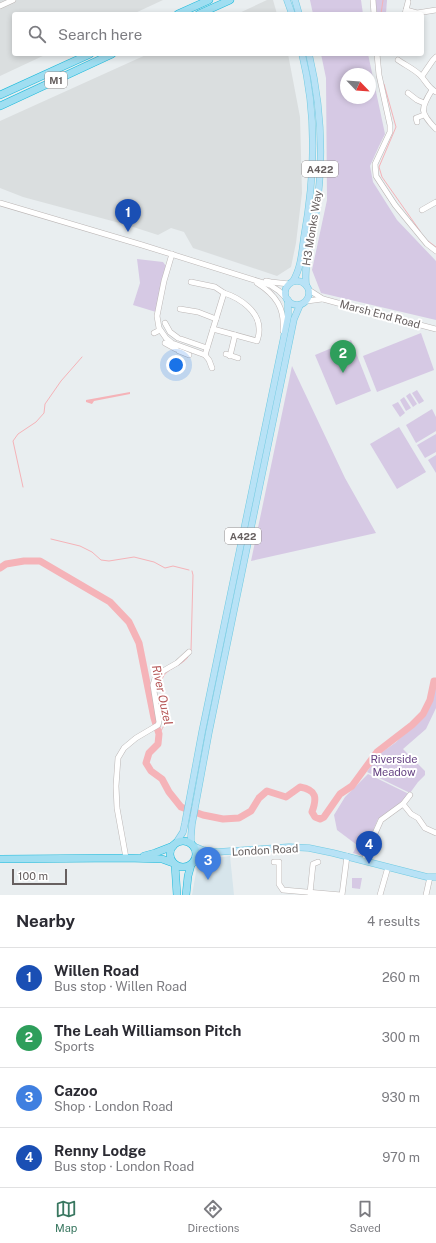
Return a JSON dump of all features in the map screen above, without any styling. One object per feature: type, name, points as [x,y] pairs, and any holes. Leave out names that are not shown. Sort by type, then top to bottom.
[{"type":"highway","points":[[182,12],[209,0]]},
{"type":"highway","points":[[204,12],[230,0]]},
{"type":"highway","name":"M1","points":[[0,95],[86,56]]},
{"type":"highway","name":"M1","points":[[0,106],[108,56]]},
{"type":"highway","points":[[126,858],[148,855],[184,841],[192,845],[196,854],[188,876],[186,895]]},
{"type":"highway","points":[[174,844],[170,855],[174,864],[177,895]]},
{"type":"highway","points":[[0,859],[126,858],[162,860],[181,867],[192,864]]},
{"type":"main road","points":[[295,0],[298,12]]},
{"type":"main road","points":[[288,2],[291,12]]},
{"type":"main road","name":"H3 Monks Way","points":[[291,283],[299,268],[309,210],[313,168],[313,134],[310,100],[302,56]]},
{"type":"main road","name":"H3 Monks Way","points":[[306,284],[305,270],[316,211],[320,169],[320,134],[317,100],[309,56]]},
{"type":"main road","points":[[300,280],[306,284],[310,294],[307,301],[300,305],[293,304],[288,300],[285,293],[291,283],[300,280]]},
{"type":"main road","name":"A422","points":[[192,845],[190,836],[197,773],[288,317],[288,300]]},
{"type":"main road","name":"A422","points":[[174,844],[183,832],[197,773],[294,319],[300,305]]},
{"type":"main road","name":"London Road","points":[[192,845],[204,850],[217,852],[298,847],[347,856],[433,877]]},
{"type":"main road","name":"London Road","points":[[192,864],[217,852]]},
{"type":"street","points":[[0,6],[14,0]]},
{"type":"street","points":[[373,0],[374,12]]},
{"type":"street","points":[[406,12],[408,2]]},
{"type":"street","points":[[423,12],[436,10]]},
{"type":"street","points":[[377,56],[379,75],[390,125],[390,132],[376,164],[376,176],[395,205],[426,244],[436,251]]},
{"type":"street","points":[[422,76],[432,60],[436,57]]},
{"type":"street","points":[[398,60],[422,76],[434,91],[424,103],[424,115],[436,129]]},
{"type":"street","points":[[408,93],[424,103]]},
{"type":"street","points":[[414,119],[424,115]]},
{"type":"street","points":[[422,210],[431,207],[436,202]]},
{"type":"street","points":[[0,203],[162,248],[271,282],[291,283]]},
{"type":"street","points":[[0,203],[251,279],[279,291],[288,300]]},
{"type":"street","points":[[172,254],[164,281],[157,322],[163,335],[171,345],[182,351]]},
{"type":"street","points":[[251,279],[275,298],[282,311],[284,320],[281,350]]},
{"type":"street","points":[[191,282],[215,287],[224,293],[234,296],[256,316],[259,332],[257,341],[213,329]]},
{"type":"street","name":"Marsh End Road","points":[[309,290],[323,298],[436,329]]},
{"type":"street","points":[[205,355],[224,293]]},
{"type":"street","name":"Marsh End Road","points":[[307,301],[323,298]]},
{"type":"street","points":[[180,308],[198,312],[216,319]]},
{"type":"street","points":[[165,323],[169,331],[174,336],[207,348]]},
{"type":"street","points":[[154,333],[160,330]]},
{"type":"street","points":[[163,335],[169,331]]},
{"type":"street","points":[[235,335],[228,355],[238,358]]},
{"type":"street","points":[[164,343],[182,351],[205,355],[212,368]]},
{"type":"street","points":[[126,858],[116,808],[118,758],[124,748],[136,738],[156,727],[159,722],[153,685],[156,675],[177,663],[189,652]]},
{"type":"street","points":[[364,860],[381,820],[403,804],[410,794]]},
{"type":"street","points":[[403,804],[411,814],[418,818],[425,828],[436,833]]},
{"type":"street","points":[[274,862],[279,862],[279,884],[281,893],[310,892],[341,895],[347,856]]},
{"type":"street","points":[[310,892],[313,862]]},
{"type":"street","points":[[380,895],[388,867]]},
{"type":"street","points":[[426,895],[433,877]]},
{"type":"shaded area","points":[[0,0],[163,0],[137,12],[12,12],[12,56],[43,56],[0,76]]},
{"type":"shaded area","points":[[267,0],[273,0],[276,12],[241,12]]},
{"type":"shaded area","points":[[144,56],[288,56],[300,117],[302,193],[296,243],[291,267],[277,276],[193,248],[184,232],[171,228],[158,235],[127,225],[23,197],[0,188],[0,121]]},
{"type":"shaded area","points":[[130,392],[130,394],[94,401],[92,404],[86,402],[86,400]]},
{"type":"shaded area","points":[[230,856],[234,895],[192,895],[197,867],[209,859]]},
{"type":"green space","points":[[310,0],[361,0],[363,12],[313,12]]},
{"type":"green space","points":[[375,0],[387,0],[386,12],[376,12]]},
{"type":"green space","points":[[321,56],[368,56],[371,68],[340,68],[340,104],[376,104],[376,92],[385,134],[370,166],[373,182],[397,220],[436,261],[436,320],[321,293],[312,270],[327,200],[326,78]]},
{"type":"green space","points":[[137,259],[163,262],[166,266],[156,312],[133,305],[140,283]]},
{"type":"green space","points":[[421,333],[434,370],[377,392],[363,356]]},
{"type":"green space","points":[[351,340],[371,391],[336,405],[315,355]]},
{"type":"green space","points":[[292,366],[345,478],[376,533],[251,561]]},
{"type":"green space","points":[[417,390],[424,401],[419,404],[412,393]]},
{"type":"green space","points":[[410,393],[417,404],[413,407],[406,396]]},
{"type":"green space","points":[[404,397],[411,408],[406,411],[400,400]]},
{"type":"green space","points":[[398,402],[405,413],[400,417],[392,405]]},
{"type":"green space","points":[[432,409],[436,417],[436,431],[416,443],[406,425]]},
{"type":"green space","points":[[399,427],[426,472],[397,489],[370,444]]},
{"type":"green space","points":[[436,434],[436,452],[425,458],[417,445]]},
{"type":"green space","points":[[436,455],[436,473],[428,460]]},
{"type":"green space","name":"Riverside Meadow","points":[[436,685],[436,708],[426,729],[403,749],[425,771],[425,775],[410,793],[367,772],[378,755],[395,743],[423,717],[431,702]]},
{"type":"green space","points":[[368,774],[409,794],[402,803],[378,819],[362,856],[353,853],[357,845],[337,830],[334,815],[345,797]]},
{"type":"green space","points":[[352,878],[362,878],[360,889],[352,888]]},
{"type":"waterway","points":[[381,12],[383,0]]},
{"type":"waterway","points":[[384,84],[396,127],[379,167],[382,177],[420,231]]},
{"type":"waterway","points":[[428,241],[436,247]]},
{"type":"waterway","points":[[23,487],[13,441],[18,434],[36,422],[44,413],[45,404],[61,381],[82,357]]},
{"type":"waterway","points":[[51,539],[80,546],[92,552],[101,560],[109,561],[134,557],[154,562],[165,568],[173,566],[189,570]]},
{"type":"waterway","name":"River Ouzel","points":[[0,568],[6,564],[24,561],[40,561],[110,602],[129,622],[139,643],[154,718],[159,734],[158,744],[149,753],[146,763],[151,771],[162,779],[169,792],[181,807],[203,815],[223,819],[239,818],[251,811],[259,798],[267,791],[286,797],[300,787],[306,788],[313,793],[315,803],[312,812],[315,817],[320,819],[324,817],[340,794],[352,786],[377,752],[412,725],[423,714],[430,700],[434,681],[436,681]]},
{"type":"waterway","points":[[191,651],[192,571]]},
{"type":"waterway","points":[[159,734],[165,724],[166,718],[161,689],[162,679],[167,672],[182,663],[188,657]]},
{"type":"place","name":"Willen Road","points":[[128,232]]},
{"type":"place","name":"The Leah Williamson Pitch","points":[[343,373]]},
{"type":"place","name":"Renny Lodge","points":[[369,864]]},
{"type":"place","name":"Cazoo","points":[[208,880]]}]
